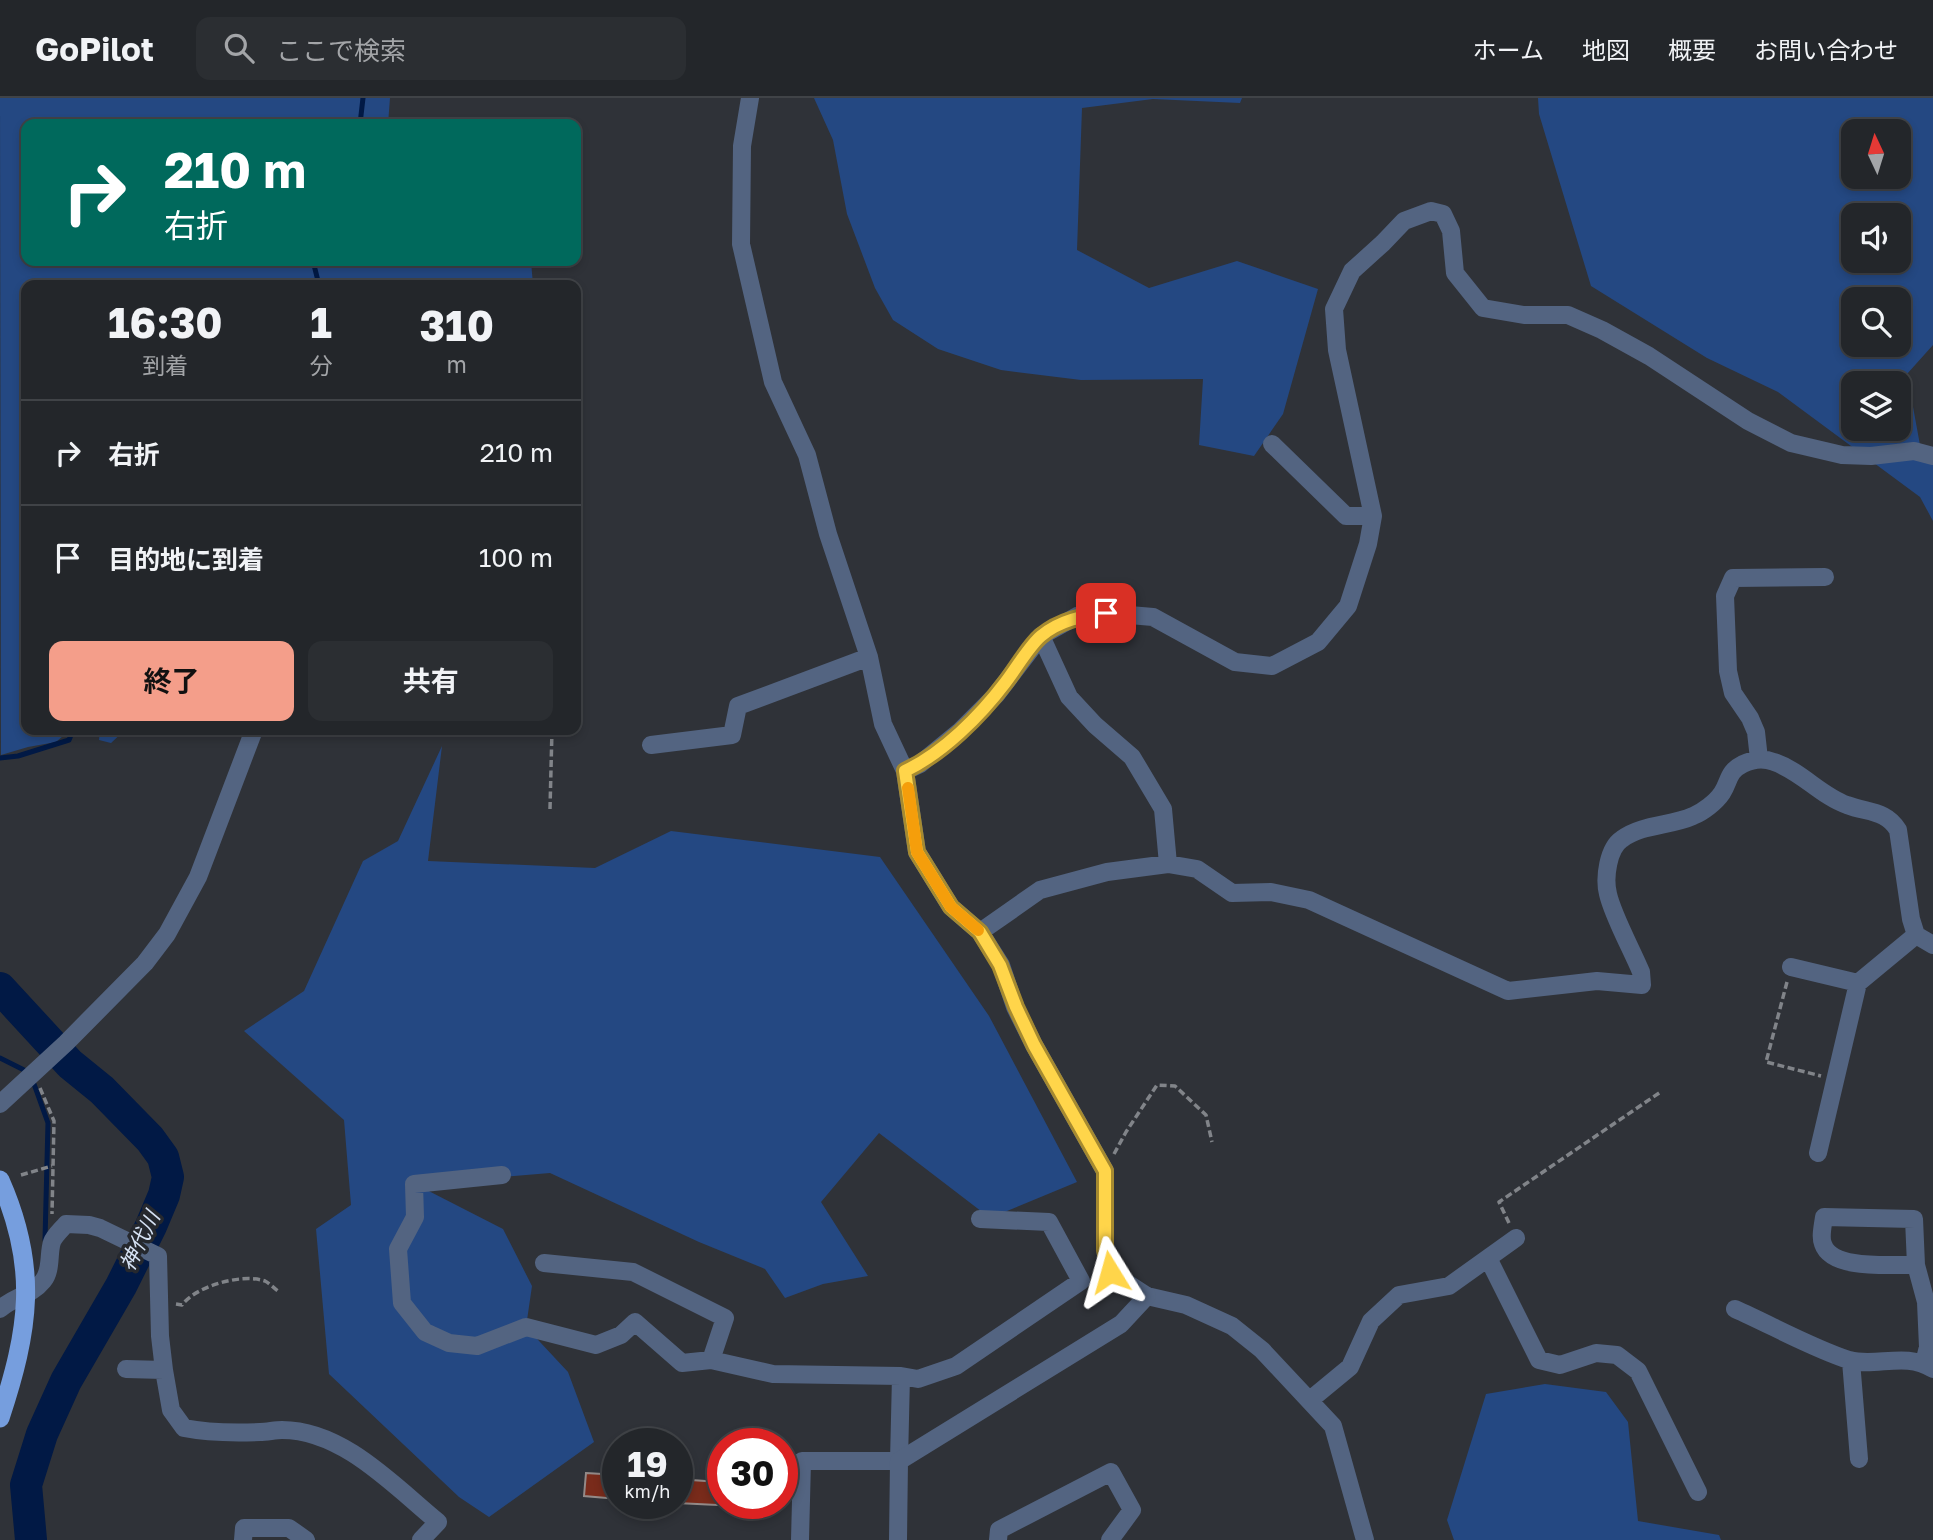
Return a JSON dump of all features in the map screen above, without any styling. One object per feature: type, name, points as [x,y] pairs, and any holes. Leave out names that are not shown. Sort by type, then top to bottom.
[{"type":"highway","points":[[0,1180],[11,1205],[21,1241],[27,1293],[22,1342],[0,1418]]},
{"type":"street","points":[[750,98],[742,146],[741,244],[773,382],[807,455],[828,534],[869,657],[883,724],[905,771],[917,852],[951,907],[980,932],[1000,965],[1034,1045],[1105,1171],[1105,1250],[1110,1272],[1147,1296],[1186,1305],[1232,1326],[1262,1350],[1310,1400],[1333,1426],[1365,1540]]},
{"type":"street","points":[[905,771],[920,764],[959,732],[996,695],[1041,636],[1077,616],[1106,613],[1153,617],[1235,662],[1272,666],[1318,642],[1348,606],[1368,544],[1373,516],[1337,350],[1334,309],[1352,271],[1404,221],[1431,211],[1443,214],[1451,231],[1455,273],[1483,308],[1524,315],[1568,315],[1650,356],[1748,421],[1791,443],[1842,455],[1871,456],[1914,451],[1933,456]]},
{"type":"street","points":[[1272,444],[1346,516],[1373,516]]},
{"type":"street","points":[[1759,759],[1756,732],[1733,693],[1728,671],[1725,596],[1732,578],[1825,577]]},
{"type":"street","points":[[1041,636],[1069,697],[1095,725],[1132,757],[1163,809],[1168,864]]},
{"type":"street","points":[[651,746],[732,735],[738,706],[869,657]]},
{"type":"street","points":[[0,1104],[66,1043],[145,963],[167,934],[198,877],[252,735]]},
{"type":"street","points":[[980,932],[1040,890],[1107,872],[1168,864],[1197,869],[1232,893],[1270,892],[1308,900],[1508,990],[1597,981],[1642,985],[1641,972],[1608,893],[1607,874],[1616,845],[1623,838],[1637,832],[1694,816],[1722,794],[1730,773],[1743,764],[1759,759],[1785,767],[1841,803],[1882,814],[1892,820],[1898,830],[1911,919],[1916,934],[1933,945]]},
{"type":"street","points":[[1818,1153],[1858,983],[1916,934]]},
{"type":"street","points":[[1791,967],[1858,983]]},
{"type":"street","points":[[502,1175],[414,1184],[415,1217],[398,1249],[402,1303],[425,1332],[449,1343],[478,1346],[526,1327],[596,1345],[621,1335],[635,1322],[682,1363],[711,1360],[773,1374],[901,1377],[918,1380],[956,1366],[1081,1281],[1049,1222],[980,1219]]},
{"type":"street","points":[[1735,1309],[1851,1361],[1896,1359],[1929,1366],[1926,1303],[1916,1265],[1914,1219],[1824,1217],[1822,1242],[1830,1256],[1843,1262],[1916,1265]]},
{"type":"street","points":[[0,1309],[44,1280],[51,1259],[52,1242],[66,1224],[89,1225],[158,1256],[160,1336],[164,1370],[171,1410],[184,1427],[232,1433],[281,1430],[300,1432],[332,1443],[387,1480],[438,1522],[421,1540]]},
{"type":"street","points":[[1310,1400],[1350,1367],[1371,1321],[1399,1294],[1450,1286],[1516,1238]]},
{"type":"street","points":[[1488,1258],[1539,1360],[1560,1365],[1596,1353],[1617,1355],[1638,1371],[1698,1492]]},
{"type":"street","points":[[544,1263],[633,1272],[725,1318],[711,1360]]},
{"type":"street","points":[[800,1540],[802,1461],[899,1461],[1121,1324],[1147,1296]]},
{"type":"street","points":[[1851,1361],[1859,1459]]},
{"type":"street","points":[[126,1369],[164,1370]]},
{"type":"street","points":[[898,1540],[901,1377]]},
{"type":"street","points":[[998,1540],[999,1530],[1111,1472],[1132,1510],[1110,1540]]},
{"type":"street","points":[[243,1540],[244,1528],[289,1528],[306,1540]]},
{"type":"path","points":[[550,809],[552,735]]},
{"type":"path","points":[[1791,967],[1766,1062],[1836,1080]]},
{"type":"path","points":[[40,1067],[54,1121],[51,1167],[52,1242]]},
{"type":"path","points":[[1105,1171],[1126,1132],[1157,1085],[1175,1086],[1206,1115],[1212,1142]]},
{"type":"path","points":[[1516,1238],[1499,1202],[1662,1091]]},
{"type":"path","points":[[21,1175],[51,1167]]},
{"type":"path","points":[[160,1300],[182,1305],[187,1298],[212,1285],[240,1278],[266,1281],[278,1292]]},
{"type":"shaded area","points":[[0,98],[390,98],[388,119],[21,119],[21,266],[531,266],[533,280],[21,280],[21,735],[64,735],[56,742],[1,755]]},
{"type":"shaded area","points":[[814,98],[1242,98],[1240,103],[1153,99],[1082,108],[1077,250],[1149,288],[1237,261],[1318,289],[1283,414],[1254,456],[1199,445],[1203,379],[1081,380],[1001,370],[938,349],[893,320],[875,288],[847,214],[833,140]]},
{"type":"shaded area","points":[[1538,98],[1933,98],[1933,345],[1910,371],[1841,371],[1841,439],[1778,392],[1707,358],[1591,286],[1539,114]]},
{"type":"shaded area","points":[[1911,396],[1920,445],[1933,460],[1933,521],[1920,497],[1844,441],[1911,441]]},
{"type":"shaded area","points":[[100,735],[120,735],[111,743],[99,740]]},
{"type":"shaded area","points":[[442,746],[428,861],[595,868],[671,831],[880,857],[989,1016],[1077,1182],[990,1218],[879,1133],[821,1202],[868,1276],[823,1284],[785,1298],[765,1269],[699,1242],[550,1173],[415,1184],[503,1229],[532,1286],[526,1327],[568,1372],[594,1442],[489,1517],[459,1497],[329,1374],[316,1229],[351,1205],[344,1120],[244,1031],[304,991],[363,861],[398,841]]},
{"type":"shaded area","points":[[1545,1384],[1606,1392],[1628,1422],[1638,1521],[1719,1535],[1721,1540],[1454,1540],[1447,1520],[1486,1394]]},
{"type":"building","points":[[586,1473],[602,1474],[602,1498],[584,1496]]},
{"type":"building","points":[[693,1480],[707,1481],[707,1504],[693,1504]]},
{"type":"waterway","points":[[361,119],[363,98]]},
{"type":"waterway","points":[[314,266],[318,280]]},
{"type":"waterway","points":[[0,758],[18,756],[69,740],[71,735]]},
{"type":"waterway","name":"神代川","points":[[0,988],[70,1064],[102,1090],[150,1139],[163,1157],[168,1177],[164,1195],[151,1226],[121,1286],[66,1381],[42,1434],[26,1485],[31,1540]]},
{"type":"waterway","points":[[0,1058],[24,1070]]},
{"type":"waterway","points":[[34,1084],[48,1123],[45,1240]]},
{"type":"slow traffic","points":[[908,788],[917,852],[951,907],[978,930]]},
{"type":"route","points":[[1106,613],[1077,616],[1041,636],[996,695],[959,732],[920,764],[905,771],[917,852],[951,907],[980,932],[1000,965],[1034,1045],[1105,1171],[1105,1250],[1110,1272]]}]
